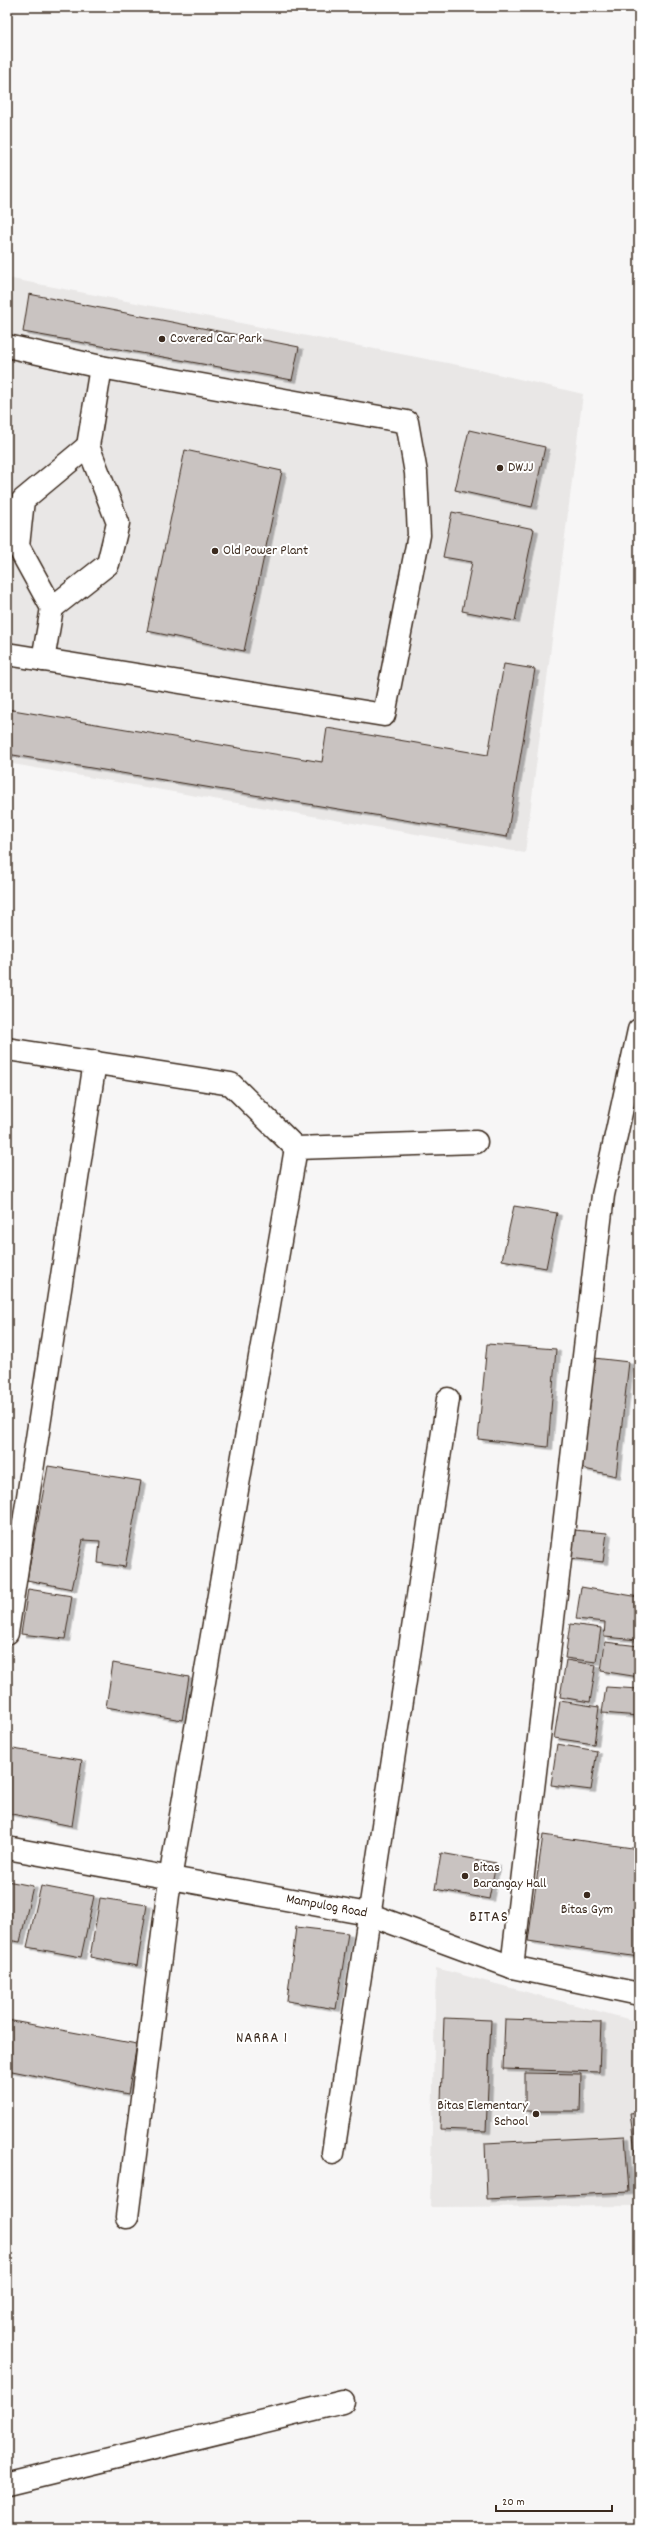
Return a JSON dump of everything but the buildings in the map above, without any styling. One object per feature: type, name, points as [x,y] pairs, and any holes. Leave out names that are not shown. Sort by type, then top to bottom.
[{"type":"street","points":[[7,346],[102,367],[407,422],[416,473],[419,535],[384,716],[7,654]]},
{"type":"street","points":[[52,608],[108,564],[118,523],[88,446],[102,367]]},
{"type":"street","points":[[43,660],[52,608],[18,546],[23,500],[88,446]]},
{"type":"street","points":[[512,1967],[603,1195],[639,1030]]},
{"type":"street","points":[[7,1049],[231,1084],[296,1148],[476,1142]]},
{"type":"street","points":[[7,1633],[95,1062]]},
{"type":"street","points":[[127,2217],[170,1879],[296,1148]]},
{"type":"street","points":[[333,2153],[368,1914],[448,1399]]},
{"type":"street","name":"Mampulog Road","points":[[7,1848],[368,1914],[512,1967],[639,1994]]},
{"type":"street","points":[[7,2484],[343,2402]]},
{"type":"shaded area","points":[[7,278],[463,366],[583,394],[525,853],[7,763]]},
{"type":"shaded area","name":"Bitas Elementary School","points":[[436,1968],[639,2022],[639,2206],[430,2207]]},
{"type":"place","name":"Covered Car Park","points":[[162,339]]},
{"type":"place","name":"DWJJ","points":[[500,468]]},
{"type":"place","name":"Old Power Plant","points":[[215,551]]},
{"type":"place","name":"Bitas Barangay Hall","points":[[465,1876]]},
{"type":"place","name":"Bitas Gym","points":[[587,1895]]},
{"type":"place","name":"Bitas Elementary School","points":[[536,2114]]},
{"type":"district","name":"BITAS","points":[[489,1917]]},
{"type":"district","name":"NARRA 1","points":[[262,2039]]}]
